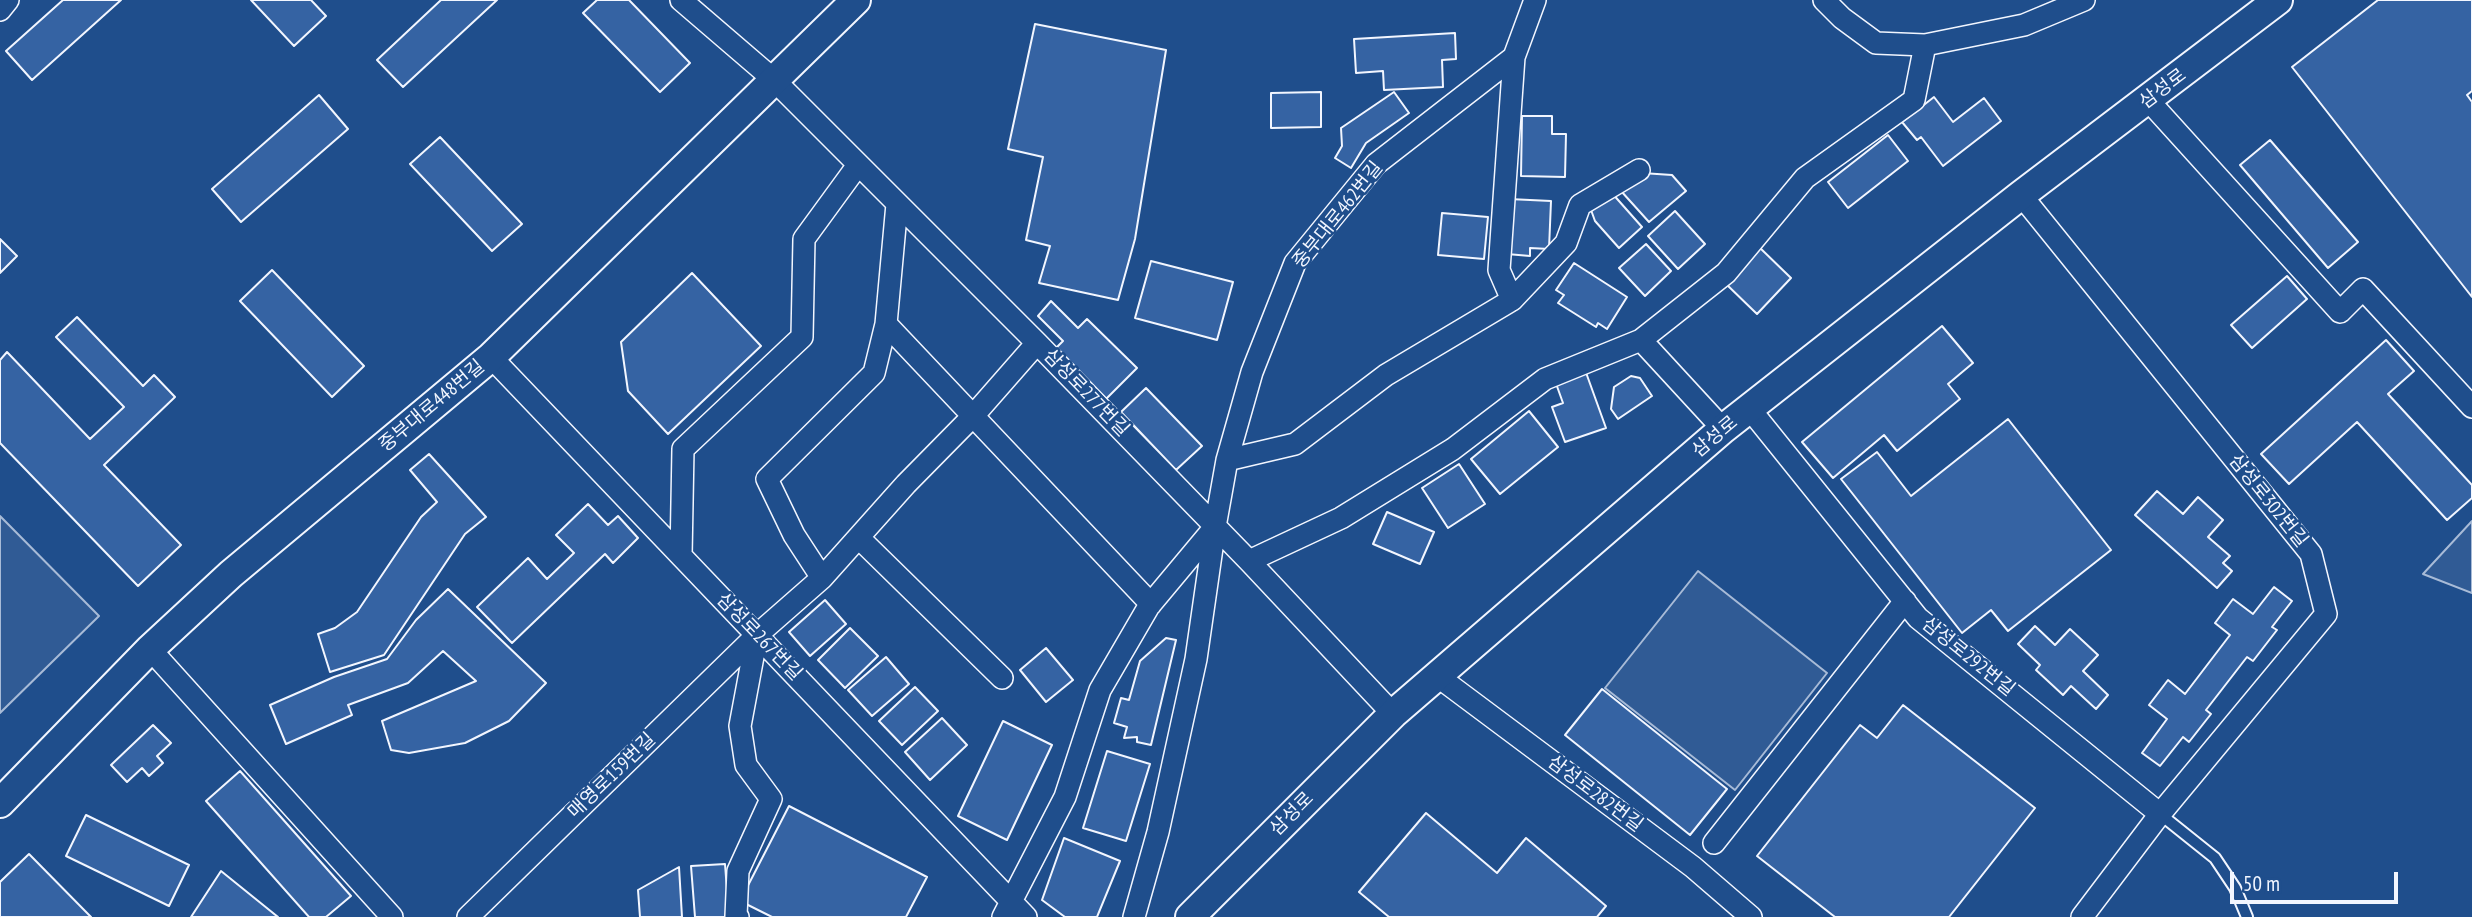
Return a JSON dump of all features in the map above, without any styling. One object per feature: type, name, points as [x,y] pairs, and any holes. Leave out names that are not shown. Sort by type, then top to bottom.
[{"type":"street","points":[[0,10],[8,0]]},
{"type":"street","name":"삼성로277번길","points":[[681,0],[773,79],[1037,343],[1393,714]]},
{"type":"street","name":"중부대로448번길","points":[[0,803],[150,649],[231,573],[491,357],[856,0]]},
{"type":"street","points":[[1512,300],[1499,270],[1514,57],[1535,0]]},
{"type":"street","points":[[1824,0],[1842,18],[1876,43],[1925,45],[2024,25],[2084,0]]},
{"type":"street","name":"삼성로","points":[[1189,917],[1393,714],[1723,429],[2021,195],[2278,0]]},
{"type":"street","points":[[1249,561],[1341,518],[1453,449],[1545,379],[1641,340],[1726,273],[1805,178],[1914,100],[1925,45]]},
{"type":"street","name":"중부대로462번길","points":[[1134,917],[1158,832],[1196,659],[1227,460],[1252,372],[1296,263],[1376,164],[1514,57]]},
{"type":"street","points":[[2148,100],[2340,312],[2364,289],[2472,407]]},
{"type":"street","points":[[681,556],[683,449],[802,337],[804,239],[858,164]]},
{"type":"street","points":[[1227,460],[1295,444],[1386,375],[1512,300],[1566,243],[1580,205],[1639,170]]},
{"type":"street","name":"삼성로302번길","points":[[2021,195],[2311,554],[2326,614],[2160,814],[2082,917]]},
{"type":"street","points":[[822,578],[794,535],[767,479],[874,373],[886,324],[897,204]]},
{"type":"street","points":[[886,324],[1151,604]]},
{"type":"street","points":[[1641,340],[1723,429]]},
{"type":"street","name":"매영로159번길","points":[[468,917],[757,635],[822,578],[906,484],[974,416],[1037,343]]},
{"type":"street","name":"삼성로267번길","points":[[491,357],[757,635],[1013,912]]},
{"type":"street","name":"삼성로292번길","points":[[1749,408],[1919,618],[2160,814]]},
{"type":"street","points":[[1013,912],[1065,797],[1100,690],[1151,604],[1215,527]]},
{"type":"street","points":[[859,538],[1002,678]]},
{"type":"street","points":[[1714,843],[1905,601]]},
{"type":"street","points":[[738,917],[738,872],[771,799],[746,765],[740,726],[757,635]]},
{"type":"street","points":[[150,649],[392,917]]},
{"type":"street","name":"삼성로282번길","points":[[1436,675],[1693,867],[1751,917]]},
{"type":"lane","points":[[2160,814],[2215,858],[2235,888],[2246,917]]},
{"type":"shaded area","points":[[0,516],[99,616],[0,713]]},
{"type":"shaded area","points":[[2472,521],[2472,593],[2423,574]]},
{"type":"shaded area","points":[[1698,571],[1827,673],[1735,790],[1605,688]]},
{"type":"building","points":[[63,0],[121,0],[32,80],[6,51]]},
{"type":"building","points":[[251,0],[311,0],[326,16],[294,46]]},
{"type":"building","points":[[441,0],[497,0],[403,87],[377,60]]},
{"type":"building","points":[[597,0],[629,0],[690,63],[660,92],[583,13]]},
{"type":"building","points":[[2378,0],[2472,0],[2472,91],[2467,95],[2472,102],[2472,297],[2292,67]]},
{"type":"building","points":[[1035,24],[1166,50],[1135,239],[1118,300],[1039,283],[1050,246],[1026,240],[1043,157],[1008,149]]},
{"type":"building","points":[[1455,33],[1456,59],[1442,60],[1443,87],[1384,90],[1383,71],[1356,73],[1354,39]]},
{"type":"building","points":[[1321,92],[1321,127],[1271,128],[1271,93]]},
{"type":"building","points":[[1394,92],[1409,113],[1366,143],[1351,168],[1335,158],[1342,146],[1341,128]]},
{"type":"building","points":[[319,95],[348,129],[241,222],[212,189]]},
{"type":"building","points":[[1934,97],[1953,122],[1984,98],[2001,121],[1943,166],[1921,137],[1917,140],[1902,122]]},
{"type":"building","points":[[1522,116],[1552,116],[1552,134],[1566,134],[1565,177],[1521,176]]},
{"type":"building","points":[[1888,135],[1908,161],[1848,208],[1828,182]]},
{"type":"building","points":[[440,137],[522,224],[492,251],[410,164]]},
{"type":"building","points":[[2270,140],[2358,242],[2328,268],[2240,165]]},
{"type":"building","points":[[1642,173],[1672,175],[1686,191],[1649,222],[1621,191]]},
{"type":"building","points":[[1611,192],[1642,227],[1619,248],[1595,221],[1591,210]]},
{"type":"building","points":[[1509,199],[1551,201],[1549,249],[1530,248],[1530,256],[1507,254]]},
{"type":"building","points":[[1675,211],[1705,244],[1678,269],[1648,236]]},
{"type":"building","points":[[1442,213],[1488,217],[1484,259],[1438,255]]},
{"type":"building","points":[[0,239],[17,256],[0,273]]},
{"type":"building","points":[[1646,244],[1671,271],[1645,296],[1619,268]]},
{"type":"building","points":[[1758,246],[1791,278],[1757,314],[1724,282]]},
{"type":"building","points":[[1151,261],[1233,282],[1217,340],[1135,318]]},
{"type":"building","points":[[1574,263],[1627,297],[1607,329],[1598,323],[1596,327],[1558,303],[1564,295],[1556,290]]},
{"type":"building","points":[[272,270],[364,366],[332,397],[240,301]]},
{"type":"building","points":[[692,273],[761,346],[668,434],[628,391],[621,342]]},
{"type":"building","points":[[2287,276],[2307,299],[2252,348],[2231,325]]},
{"type":"building","points":[[1051,301],[1078,328],[1087,319],[1137,368],[1106,399],[1055,349],[1063,341],[1038,316]]},
{"type":"building","points":[[77,317],[143,386],[154,375],[175,397],[104,465],[181,545],[138,586],[0,443],[0,360],[7,352],[90,439],[124,407],[56,337]]},
{"type":"building","points":[[1942,326],[1973,363],[1948,384],[1960,399],[1897,451],[1884,435],[1833,478],[1802,442]]},
{"type":"building","points":[[2386,340],[2414,371],[2388,394],[2472,485],[2472,498],[2447,520],[2357,422],[2289,484],[2261,454]]},
{"type":"building","points":[[1584,367],[1606,428],[1565,442],[1552,407],[1563,403],[1554,378]]},
{"type":"building","points":[[1631,376],[1640,378],[1652,396],[1618,419],[1611,409],[1614,387]]},
{"type":"building","points":[[1146,388],[1202,446],[1176,470],[1121,412]]},
{"type":"building","points":[[1529,411],[1558,447],[1500,494],[1471,459]]},
{"type":"building","points":[[2008,419],[2111,550],[2008,631],[1991,610],[1962,633],[1841,479],[1877,452],[1911,496]]},
{"type":"building","points":[[429,454],[486,517],[465,534],[384,655],[330,672],[318,634],[335,628],[357,612],[421,517],[437,502],[410,470]]},
{"type":"building","points":[[1459,464],[1485,504],[1448,528],[1422,488]]},
{"type":"building","points":[[2157,491],[2183,514],[2198,497],[2223,520],[2208,537],[2230,556],[2223,563],[2232,571],[2217,588],[2135,515]]},
{"type":"building","points":[[588,504],[608,525],[618,516],[638,538],[613,563],[605,554],[512,643],[477,607],[528,558],[547,579],[574,553],[556,535]]},
{"type":"building","points":[[1387,512],[1434,532],[1420,564],[1373,544]]},
{"type":"building","points":[[2274,587],[2292,601],[2272,627],[2277,630],[2253,661],[2247,657],[2206,710],[2211,714],[2189,742],[2183,737],[2160,766],[2142,753],[2167,719],[2149,705],[2168,680],[2185,694],[2230,635],[2215,623],[2233,599],[2253,614]]},
{"type":"building","points":[[448,589],[546,683],[509,721],[465,743],[409,753],[391,750],[382,721],[476,681],[443,651],[408,683],[348,705],[352,715],[286,744],[270,705],[334,677],[387,659],[416,620]]},
{"type":"building","points":[[825,600],[846,624],[810,656],[789,632]]},
{"type":"building","points":[[2035,626],[2055,645],[2070,629],[2098,655],[2083,671],[2108,695],[2096,709],[2071,686],[2063,695],[2036,670],[2040,665],[2018,644]]},
{"type":"building","points":[[850,628],[878,656],[845,688],[818,660]]},
{"type":"building","points":[[1166,638],[1176,640],[1151,745],[1137,742],[1137,737],[1124,738],[1127,727],[1114,723],[1121,698],[1129,700],[1140,661]]},
{"type":"building","points":[[1046,648],[1073,680],[1046,702],[1020,670]]},
{"type":"building","points":[[886,657],[909,684],[872,716],[848,690]]},
{"type":"building","points":[[915,687],[938,711],[902,745],[879,721]]},
{"type":"building","points":[[1602,689],[1727,789],[1690,835],[1565,735]]},
{"type":"building","points":[[1903,705],[2035,808],[1949,917],[1835,917],[1757,856],[1860,725],[1877,738]]},
{"type":"building","points":[[942,718],[967,745],[930,780],[905,752]]},
{"type":"building","points":[[1003,721],[1052,745],[1007,840],[958,816]]},
{"type":"building","points":[[153,725],[171,743],[157,756],[163,763],[149,776],[142,768],[127,782],[111,765]]},
{"type":"building","points":[[1107,751],[1150,764],[1126,841],[1083,828]]},
{"type":"building","points":[[240,771],[351,896],[326,917],[309,917],[206,801]]},
{"type":"building","points":[[789,806],[927,877],[906,917],[772,917],[740,901]]},
{"type":"building","points":[[1426,813],[1497,873],[1526,838],[1606,906],[1597,917],[1389,917],[1359,892]]},
{"type":"building","points":[[86,815],[189,865],[169,906],[66,856]]},
{"type":"building","points":[[1064,838],[1120,861],[1097,917],[1065,917],[1042,900]]},
{"type":"building","points":[[29,854],[91,917],[0,917],[0,882]]},
{"type":"building","points":[[725,864],[729,917],[695,917],[691,866]]},
{"type":"building","points":[[679,867],[682,917],[640,917],[638,890]]},
{"type":"building","points":[[221,871],[278,917],[191,917]]}]
